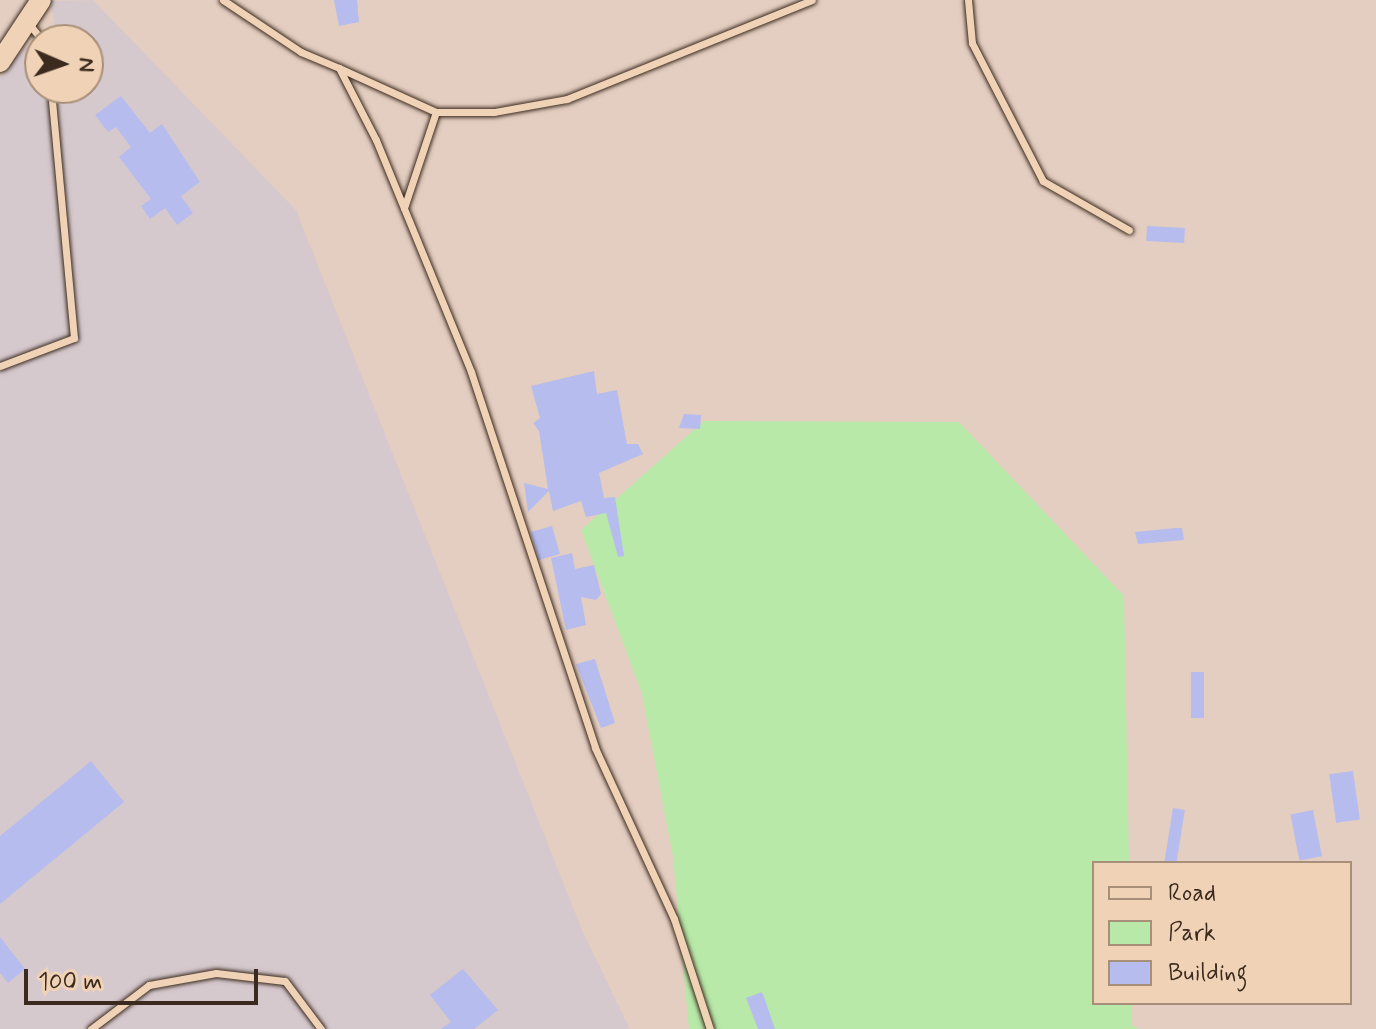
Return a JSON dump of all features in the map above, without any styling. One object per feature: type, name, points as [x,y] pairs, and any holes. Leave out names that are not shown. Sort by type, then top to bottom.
[{"type":"main road","points":[[0,62],[41,0]]},
{"type":"lane","points":[[223,0],[301,52],[436,112],[494,112],[567,99],[812,0]]},
{"type":"lane","points":[[968,0],[972,43],[1043,181],[1129,230]]},
{"type":"lane","points":[[339,68],[376,140],[471,372],[595,748],[674,919],[710,1029]]},
{"type":"lane","points":[[0,366],[74,338],[52,104]]},
{"type":"lane","points":[[404,208],[436,112]]},
{"type":"lane","points":[[91,1029],[149,985],[216,973],[285,981],[321,1029]]},
{"type":"shaded area","points":[[93,0],[296,210],[582,930],[630,1029],[0,1029],[0,77],[24,48],[24,104],[104,104],[104,24],[54,24],[51,1]]},
{"type":"green space","points":[[704,421],[959,422],[1124,596],[1129,861],[1092,861],[1092,1005],[1131,1005],[1132,1026],[1139,1029],[689,1029],[673,857],[642,694],[581,530]]},
{"type":"building","points":[[334,0],[357,0],[359,22],[339,26]]},
{"type":"building","points":[[121,96],[150,133],[162,124],[200,182],[181,196],[193,213],[177,225],[165,208],[150,219],[141,206],[151,199],[119,157],[131,147],[116,127],[108,132],[95,115]]},
{"type":"building","points":[[1147,226],[1185,228],[1184,243],[1146,241]]},
{"type":"building","points":[[594,371],[597,394],[617,390],[627,444],[638,444],[643,454],[599,473],[604,498],[615,497],[624,556],[618,557],[606,513],[586,517],[581,501],[553,511],[549,491],[528,512],[524,483],[548,489],[539,431],[533,423],[540,418],[531,386]]},
{"type":"building","points":[[684,414],[701,415],[700,429],[679,428]]},
{"type":"building","points":[[552,526],[560,554],[539,560],[531,532]]},
{"type":"building","points":[[1182,528],[1184,540],[1138,544],[1135,532]]},
{"type":"building","points":[[572,553],[575,569],[594,565],[601,594],[596,600],[581,597],[586,625],[566,630],[551,558]]},
{"type":"building","points":[[595,659],[615,723],[601,728],[576,664]]},
{"type":"building","points":[[1191,672],[1204,672],[1204,718],[1191,718]]},
{"type":"building","points":[[91,761],[124,802],[0,904],[0,836]]},
{"type":"building","points":[[1353,771],[1360,820],[1336,823],[1329,774]]},
{"type":"building","points":[[1173,808],[1185,810],[1177,861],[1165,861]]},
{"type":"building","points":[[1313,810],[1322,856],[1299,861],[1290,814]]},
{"type":"building","points":[[0,937],[25,969],[8,983],[0,973]]},
{"type":"building","points":[[463,969],[498,1010],[474,1029],[441,1029],[451,1022],[430,995]]},
{"type":"building","points":[[762,992],[775,1029],[758,1029],[746,998]]}]
